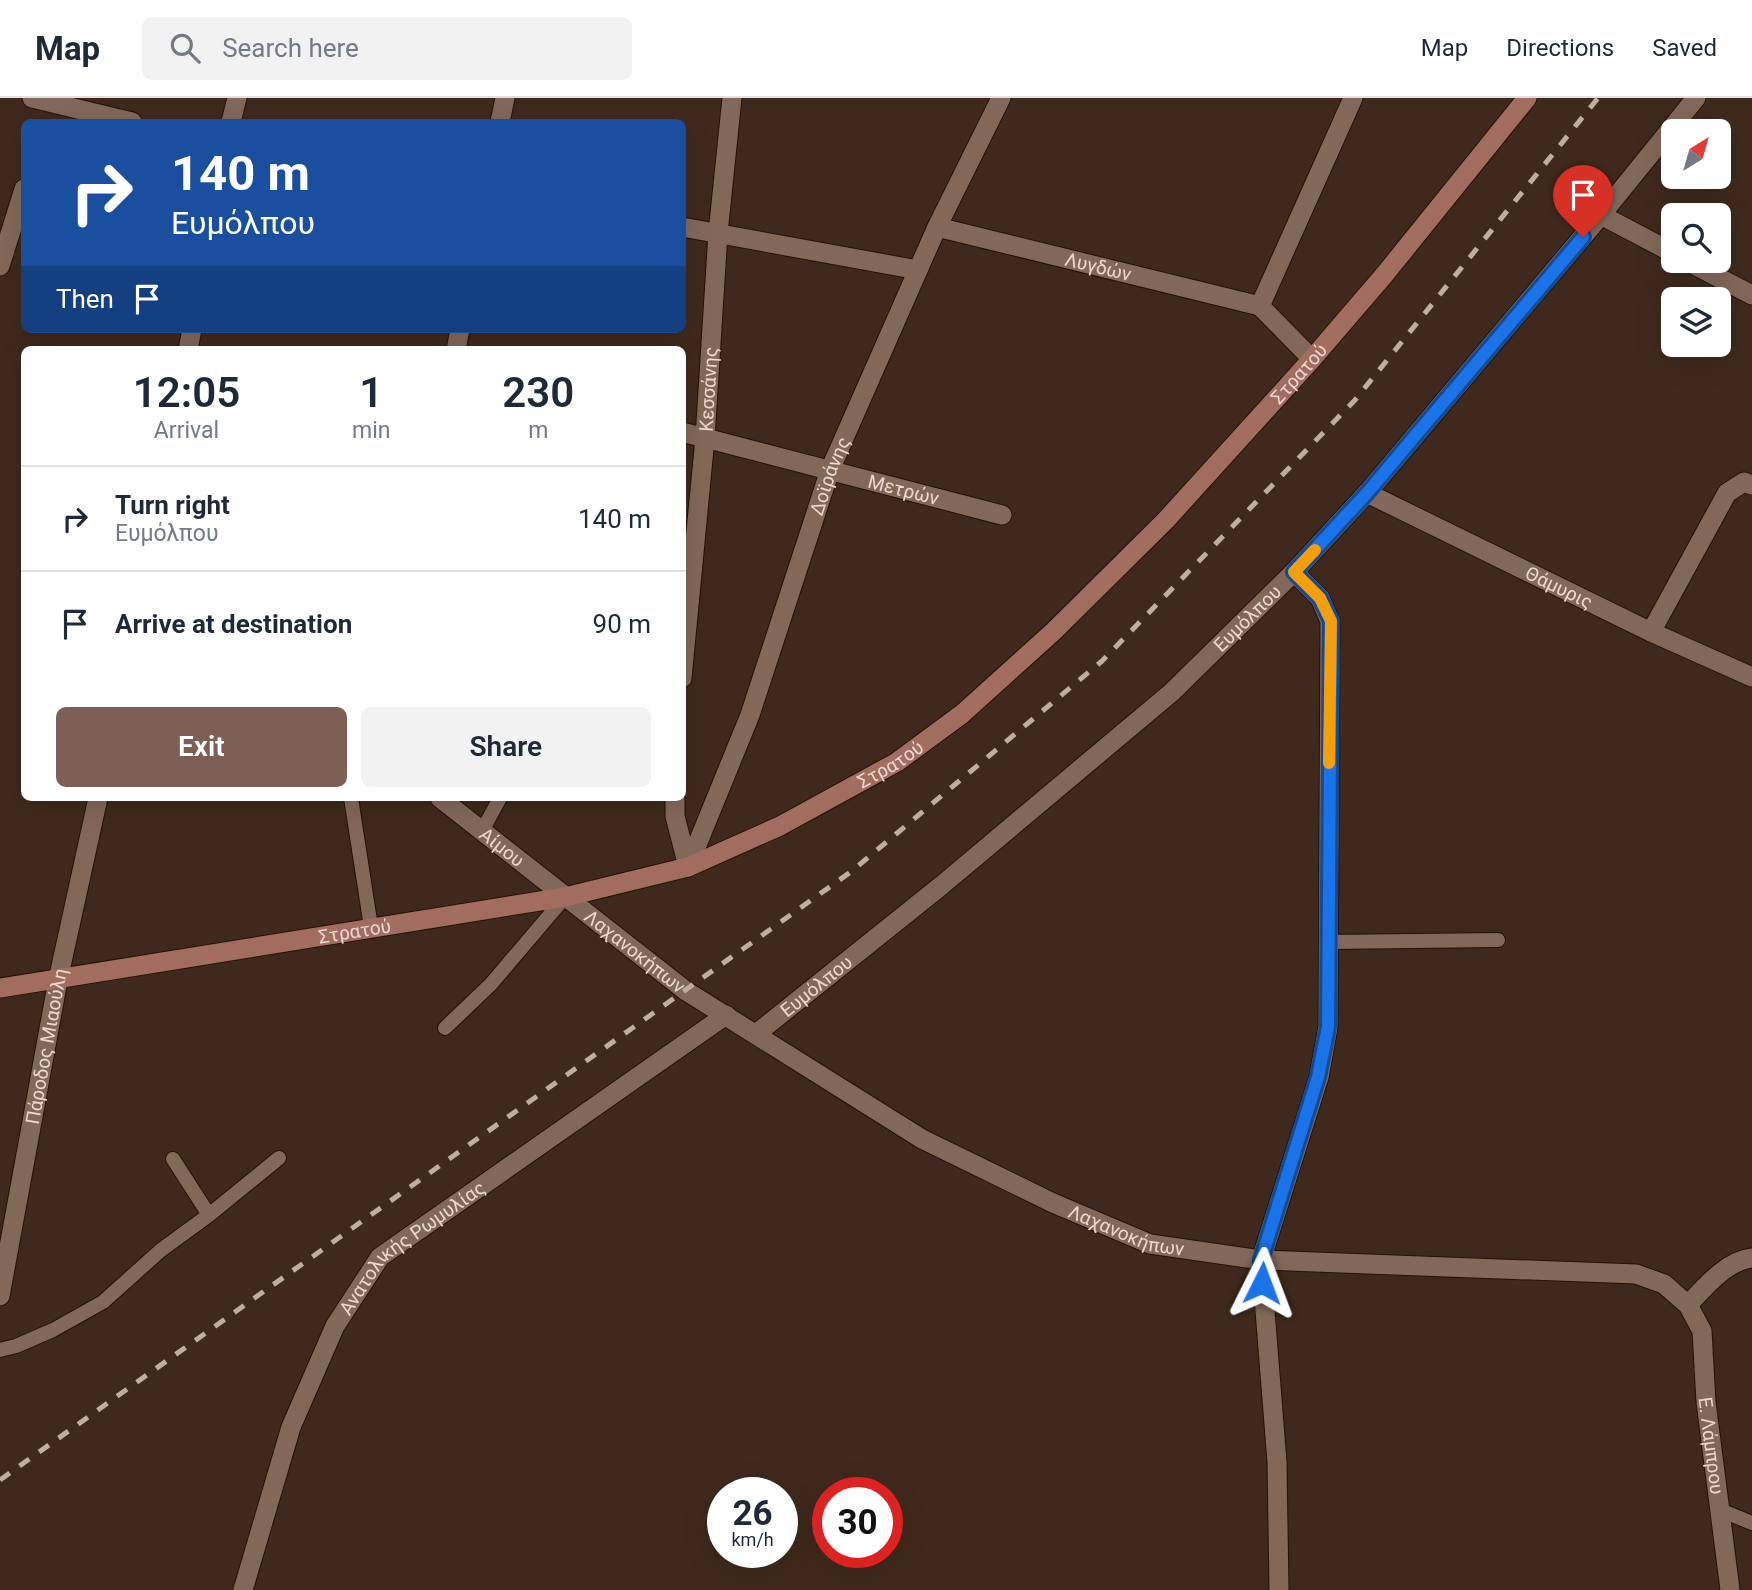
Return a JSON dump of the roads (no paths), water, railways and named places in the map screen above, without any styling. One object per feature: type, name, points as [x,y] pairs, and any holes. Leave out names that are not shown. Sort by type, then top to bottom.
[{"type":"main road","name":"Στρατού","points":[[0,989],[565,897],[688,867],[780,826],[897,762],[962,713],[1054,631],[1166,520],[1385,274],[1527,98]]},
{"type":"street","points":[[32,98],[119,119]]},
{"type":"street","points":[[232,119],[237,98]]},
{"type":"street","points":[[501,119],[505,98]]},
{"type":"street","name":"Κεσσάνης","points":[[686,636],[705,438],[718,233],[732,98]]},
{"type":"street","name":"Δοϊράνης","points":[[688,867],[750,715],[830,470],[937,227],[1001,98]]},
{"type":"street","points":[[1312,359],[1260,306],[1353,98]]},
{"type":"street","name":"Ευμόλπου","points":[[756,1034],[942,885],[1171,692],[1294,572],[1367,493],[1696,98]]},
{"type":"street","points":[[47,119],[52,103]]},
{"type":"street","points":[[0,266],[21,200]]},
{"type":"street","points":[[1601,215],[1661,247]]},
{"type":"street","name":"Λυγδών","points":[[937,227],[1260,306]]},
{"type":"street","points":[[686,228],[918,270]]},
{"type":"street","points":[[1710,273],[1752,295]]},
{"type":"street","name":"Μετρών","points":[[686,433],[1002,514]]},
{"type":"street","points":[[1651,632],[1727,493],[1744,482],[1752,485]]},
{"type":"street","name":"Θάμυρις","points":[[1367,493],[1651,632],[1752,677]]},
{"type":"street","points":[[1279,1590],[1277,1462],[1261,1260],[1318,1077],[1328,1027],[1331,621],[1320,598],[1294,572]]},
{"type":"street","name":"Πάροδος Μιαούλη","points":[[0,1296],[6,1226],[98,801]]},
{"type":"street","name":"Αίμου","points":[[444,801],[565,897]]},
{"type":"street","points":[[675,801],[675,817],[688,867]]},
{"type":"street","name":"Λαχανοκήπων","points":[[565,897],[686,991],[922,1139],[1053,1203],[1150,1244],[1261,1260],[1636,1274],[1664,1284],[1688,1305]]},
{"type":"street","name":"Ανατολικής Ρωμυλίας","points":[[243,1590],[294,1420],[335,1326],[380,1257],[726,1015]]},
{"type":"street","points":[[1688,1305],[1715,1277],[1745,1259],[1752,1258]]},
{"type":"street","name":"Ε. Λάμπρου","points":[[1688,1305],[1702,1331],[1706,1402],[1730,1590]]},
{"type":"lane","points":[[351,801],[371,928]]},
{"type":"lane","points":[[482,831],[498,801]]},
{"type":"lane","points":[[445,1028],[491,984],[565,897]]},
{"type":"lane","points":[[1328,942],[1498,940]]},
{"type":"lane","points":[[0,1350],[53,1330],[103,1302],[161,1250],[279,1158]]},
{"type":"lane","points":[[173,1159],[209,1215]]},
{"type":"lane","points":[[1720,1510],[1752,1523]]},
{"type":"railway","points":[[0,1480],[852,871],[1102,661],[1355,400],[1598,98]]}]
